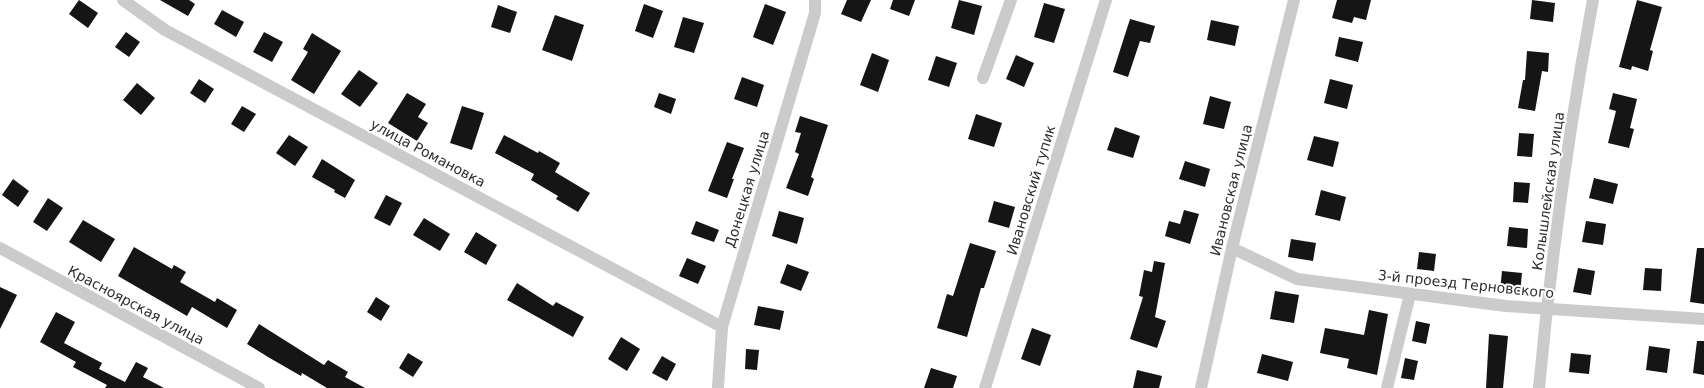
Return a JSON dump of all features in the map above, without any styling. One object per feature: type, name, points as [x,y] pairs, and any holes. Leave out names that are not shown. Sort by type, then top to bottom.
[{"type":"street","name":"улица Романовка","points":[[123,0],[165,30],[722,327]]},
{"type":"street","name":"Донецкая улица","points":[[718,388],[722,327],[815,13],[815,0]]},
{"type":"street","points":[[983,78],[1011,0]]},
{"type":"street","name":"Ивановский тупик","points":[[985,388],[1106,0]]},
{"type":"street","name":"Ивановская улица","points":[[1202,388],[1232,248],[1294,0]]},
{"type":"street","name":"Колышлейская улица","points":[[1539,388],[1546,307],[1580,71],[1593,0]]},
{"type":"street","name":"Красноярская улица","points":[[0,248],[259,388]]},
{"type":"street","name":"3-й проезд Терновского","points":[[1232,248],[1297,279],[1506,306],[1546,307],[1704,319]]},
{"type":"street","points":[[1387,388],[1410,294]]},
{"type":"building","points":[[79,0],[98,13],[88,28],[69,14]]},
{"type":"building","points":[[160,0],[189,0],[195,4],[188,16]]},
{"type":"building","points":[[847,0],[871,0],[861,22],[841,14]]},
{"type":"building","points":[[893,0],[915,0],[909,16],[890,9]]},
{"type":"building","points":[[959,0],[982,6],[974,35],[951,28]]},
{"type":"building","points":[[1337,0],[1371,0],[1366,20],[1354,17],[1352,23],[1332,18]]},
{"type":"building","points":[[1532,0],[1555,3],[1553,22],[1530,19]]},
{"type":"building","points":[[1637,0],[1662,7],[1650,50],[1653,51],[1648,71],[1632,66],[1631,70],[1619,67]]},
{"type":"building","points":[[1044,3],[1065,9],[1054,43],[1034,37]]},
{"type":"building","points":[[644,4],[663,11],[653,38],[635,31]]},
{"type":"building","points":[[765,4],[786,12],[773,45],[753,37]]},
{"type":"building","points":[[498,5],[517,12],[510,33],[491,27]]},
{"type":"building","points":[[222,10],[244,22],[236,37],[214,24]]},
{"type":"building","points":[[555,15],[584,25],[572,61],[542,50]]},
{"type":"building","points":[[683,17],[704,23],[694,53],[674,47]]},
{"type":"building","points":[[1130,19],[1155,26],[1150,43],[1140,41],[1128,77],[1113,72]]},
{"type":"building","points":[[1211,20],[1239,26],[1235,46],[1207,40]]},
{"type":"building","points":[[126,32],[140,42],[129,57],[115,47]]},
{"type":"building","points":[[264,32],[283,42],[272,62],[253,52]]},
{"type":"building","points":[[312,33],[341,51],[314,94],[291,80],[308,52],[303,49]]},
{"type":"building","points":[[1339,37],[1363,42],[1358,62],[1335,56]]},
{"type":"building","points":[[1527,51],[1549,53],[1548,72],[1542,71],[1535,111],[1518,108],[1523,80],[1525,80]]},
{"type":"building","points":[[872,53],[889,60],[878,92],[860,85]]},
{"type":"building","points":[[1016,55],[1034,63],[1024,87],[1006,79]]},
{"type":"building","points":[[936,56],[957,63],[949,87],[928,80]]},
{"type":"building","points":[[359,70],[378,83],[360,107],[341,94]]},
{"type":"building","points":[[742,77],[764,85],[757,107],[734,99]]},
{"type":"building","points":[[199,79],[214,89],[205,103],[190,93]]},
{"type":"building","points":[[1330,79],[1353,85],[1347,109],[1324,103]]},
{"type":"building","points":[[137,83],[155,98],[141,115],[123,100]]},
{"type":"building","points":[[407,93],[426,104],[418,117],[428,123],[417,141],[388,123]]},
{"type":"building","points":[[659,93],[676,99],[671,114],[654,107]]},
{"type":"building","points":[[1613,93],[1637,99],[1630,128],[1634,129],[1629,148],[1608,143],[1616,111],[1609,109]]},
{"type":"building","points":[[1210,96],[1231,102],[1224,129],[1203,124]]},
{"type":"building","points":[[242,106],[256,114],[244,132],[231,124]]},
{"type":"building","points":[[462,106],[484,113],[472,150],[450,143]]},
{"type":"building","points":[[976,114],[1002,123],[994,147],[968,139]]},
{"type":"building","points":[[800,116],[828,125],[811,177],[814,179],[808,196],[786,188],[799,154],[795,152],[801,133],[795,132]]},
{"type":"building","points":[[1115,127],[1140,136],[1133,158],[1107,150]]},
{"type":"building","points":[[1519,133],[1534,134],[1532,157],[1517,156]]},
{"type":"building","points":[[289,135],[308,147],[295,166],[276,153]]},
{"type":"building","points":[[504,135],[538,153],[539,151],[560,163],[555,172],[590,193],[578,212],[556,199],[558,196],[531,180],[534,174],[495,153]]},
{"type":"building","points":[[1314,136],[1339,142],[1333,167],[1307,160]]},
{"type":"building","points":[[727,142],[744,148],[732,179],[734,179],[727,198],[708,191]]},
{"type":"building","points":[[322,159],[355,180],[345,198],[334,192],[335,190],[312,177]]},
{"type":"building","points":[[1185,161],[1210,169],[1205,187],[1179,179]]},
{"type":"building","points":[[1594,178],[1618,184],[1613,204],[1589,198]]},
{"type":"building","points":[[13,179],[29,191],[18,207],[2,195]]},
{"type":"building","points":[[1514,182],[1530,183],[1528,203],[1513,202]]},
{"type":"building","points":[[1321,190],[1346,197],[1340,221],[1315,215]]},
{"type":"building","points":[[386,195],[402,203],[390,226],[374,218]]},
{"type":"building","points":[[48,198],[63,208],[47,231],[33,222]]},
{"type":"building","points":[[994,201],[1015,207],[1009,228],[988,222]]},
{"type":"building","points":[[1184,210],[1199,214],[1190,244],[1165,236],[1169,221],[1180,224]]},
{"type":"building","points":[[779,211],[804,218],[797,244],[772,236]]},
{"type":"building","points":[[424,218],[450,234],[440,251],[413,235]]},
{"type":"building","points":[[83,220],[115,239],[101,262],[69,242]]},
{"type":"building","points":[[696,221],[719,230],[714,242],[691,234]]},
{"type":"building","points":[[1586,221],[1606,224],[1603,245],[1582,242]]},
{"type":"building","points":[[1509,227],[1528,229],[1527,248],[1507,246]]},
{"type":"building","points":[[476,232],[497,245],[486,265],[464,252]]},
{"type":"building","points":[[1291,239],[1316,243],[1313,261],[1288,257]]},
{"type":"building","points":[[970,243],[996,251],[984,288],[981,288],[967,337],[937,328],[947,294],[953,296]]},
{"type":"building","points":[[134,247],[172,269],[174,265],[186,272],[180,282],[215,302],[217,298],[237,310],[227,328],[192,307],[187,316],[118,276]]},
{"type":"building","points":[[1697,248],[1704,248],[1704,304],[1690,302]]},
{"type":"building","points":[[1419,252],[1436,254],[1434,271],[1417,269]]},
{"type":"building","points":[[687,258],[706,266],[698,284],[679,276]]},
{"type":"building","points":[[1154,261],[1165,263],[1155,317],[1166,321],[1157,348],[1130,339],[1143,297],[1139,296],[1144,270],[1152,272]]},
{"type":"building","points":[[787,264],[809,272],[801,291],[780,283]]},
{"type":"building","points":[[1578,268],[1595,271],[1591,295],[1573,292]]},
{"type":"building","points":[[1645,268],[1662,269],[1661,291],[1643,290]]},
{"type":"building","points":[[1502,271],[1522,273],[1520,293],[1500,291]]},
{"type":"building","points":[[517,283],[553,306],[556,302],[584,317],[573,337],[507,300]]},
{"type":"building","points":[[0,287],[17,295],[0,329]]},
{"type":"building","points":[[1275,291],[1299,295],[1294,323],[1270,319]]},
{"type":"building","points":[[376,297],[390,306],[381,321],[367,312]]},
{"type":"building","points":[[758,306],[784,311],[780,330],[754,325]]},
{"type":"building","points":[[1369,310],[1388,314],[1377,375],[1347,368],[1349,359],[1320,353],[1325,328],[1364,335]]},
{"type":"building","points":[[56,312],[75,322],[64,343],[102,363],[99,369],[125,382],[136,362],[148,368],[143,377],[164,388],[105,388],[107,385],[73,367],[76,362],[40,342]]},
{"type":"building","points":[[1416,321],[1430,324],[1426,344],[1412,341]]},
{"type":"building","points":[[259,324],[324,365],[328,360],[348,372],[345,377],[365,388],[327,388],[302,373],[301,376],[268,357],[247,344]]},
{"type":"building","points":[[1032,328],[1051,335],[1040,366],[1021,359]]},
{"type":"building","points":[[1489,334],[1508,336],[1503,388],[1486,388]]},
{"type":"building","points":[[621,337],[640,349],[627,371],[608,359]]},
{"type":"building","points":[[1697,341],[1704,341],[1704,375],[1693,373]]},
{"type":"building","points":[[1649,346],[1670,349],[1667,373],[1646,370]]},
{"type":"building","points":[[746,349],[759,350],[757,370],[745,369]]},
{"type":"building","points":[[408,353],[423,362],[413,377],[399,368]]},
{"type":"building","points":[[1571,353],[1591,355],[1589,374],[1569,372]]},
{"type":"building","points":[[1262,354],[1293,362],[1288,381],[1257,373]]},
{"type":"building","points":[[662,356],[676,364],[667,381],[652,373]]},
{"type":"building","points":[[1405,358],[1418,361],[1414,380],[1401,378]]},
{"type":"building","points":[[931,368],[957,376],[953,388],[924,388]]},
{"type":"building","points":[[1137,370],[1162,376],[1159,388],[1133,388]]}]
